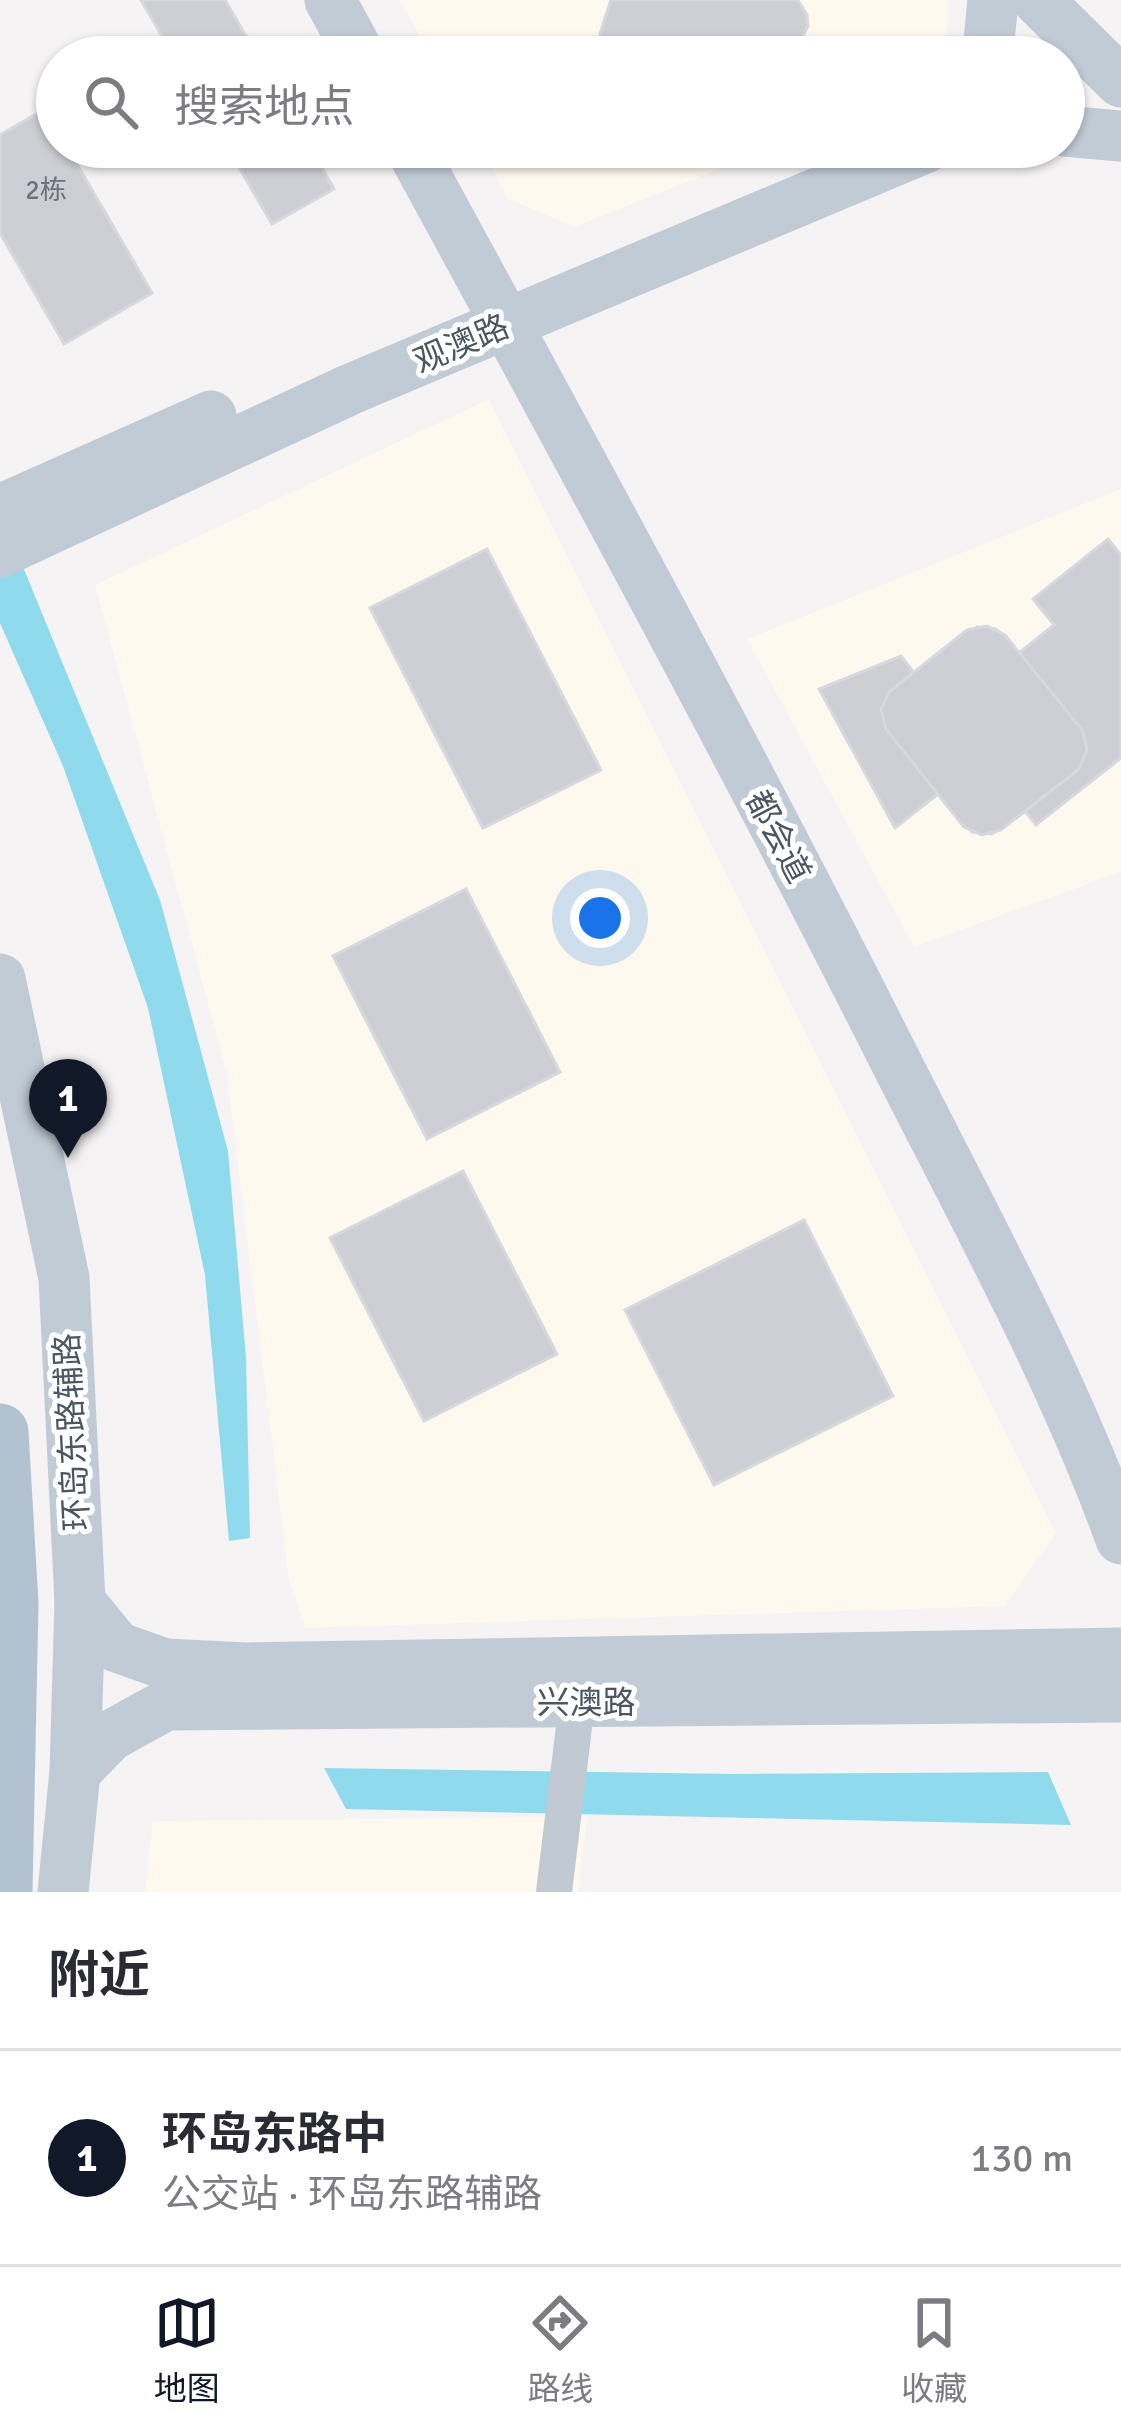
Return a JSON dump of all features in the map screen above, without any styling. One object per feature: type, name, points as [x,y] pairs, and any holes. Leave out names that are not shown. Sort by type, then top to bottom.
[{"type":"main road","points":[[0,1432],[10,1604],[4,1892]]},
{"type":"street","points":[[330,0],[350,36]]},
{"type":"street","points":[[989,36],[993,0]]},
{"type":"street","points":[[1038,0],[1074,36]]},
{"type":"street","points":[[1085,46],[1121,82]]},
{"type":"street","points":[[1085,133],[1121,136]]},
{"type":"street","name":"都会道","points":[[422,168],[847,964],[1035,1336],[1121,1539]]},
{"type":"street","name":"观澳路","points":[[0,552],[351,389],[499,308],[802,168]]},
{"type":"street","name":"观澳路","points":[[0,510],[499,308],[871,168]]},
{"type":"street","name":"环岛东路辅路","points":[[0,979],[64,1278],[80,1602],[75,1772],[63,1892]]},
{"type":"street","name":"兴澳路","points":[[80,1602],[117,1647],[165,1664],[226,1667],[1121,1653]]},
{"type":"street","name":"兴澳路","points":[[75,1772],[110,1736],[166,1705],[1121,1697]]},
{"type":"street","points":[[554,1892],[577,1702]]},
{"type":"shaded area","points":[[400,0],[948,0],[950,18],[944,36],[420,36]]},
{"type":"shaded area","points":[[491,168],[722,168],[574,227],[507,198]]},
{"type":"shaded area","points":[[489,399],[1056,1533],[1005,1606],[305,1628],[289,1580],[227,1074],[95,585]]},
{"type":"shaded area","points":[[1121,489],[1121,872],[914,947],[747,639]]},
{"type":"shaded area","points":[[587,1817],[578,1892],[145,1892],[153,1821]]},
{"type":"water","points":[[0,511],[160,900],[228,1151],[246,1358],[250,1538],[229,1541],[205,1275],[148,1008],[63,766],[0,623]]},
{"type":"water","points":[[324,1768],[734,1774],[1048,1772],[1071,1825],[346,1809]]},
{"type":"building","points":[[141,0],[225,0],[246,36],[162,36]]},
{"type":"building","points":[[611,0],[798,0],[808,26],[803,36],[600,33]]},
{"type":"building","points":[[36,114],[36,168],[79,168],[152,293],[64,344],[0,233],[0,135]]},
{"type":"building","points":[[239,168],[322,168],[334,189],[272,224]]},
{"type":"building","points":[[1108,539],[1121,555],[1121,758],[1036,825],[1025,811],[992,834],[972,832],[938,794],[895,828],[819,689],[901,656],[914,673],[977,627],[996,629],[1019,653],[1054,625],[1033,599]]},
{"type":"building","points":[[487,549],[601,770],[483,828],[370,608]]},
{"type":"building","points":[[987,626],[1005,635],[1083,731],[1087,750],[1079,769],[1001,830],[982,835],[964,827],[886,729],[881,710],[889,692],[967,630]]},
{"type":"building","points":[[466,889],[560,1072],[427,1139],[333,956]]},
{"type":"building","points":[[463,1171],[557,1354],[424,1421],[330,1238]]},
{"type":"building","points":[[804,1220],[893,1396],[714,1485],[625,1310]]},
{"type":"place","name":"环岛东路中","points":[[68,1158]]}]
